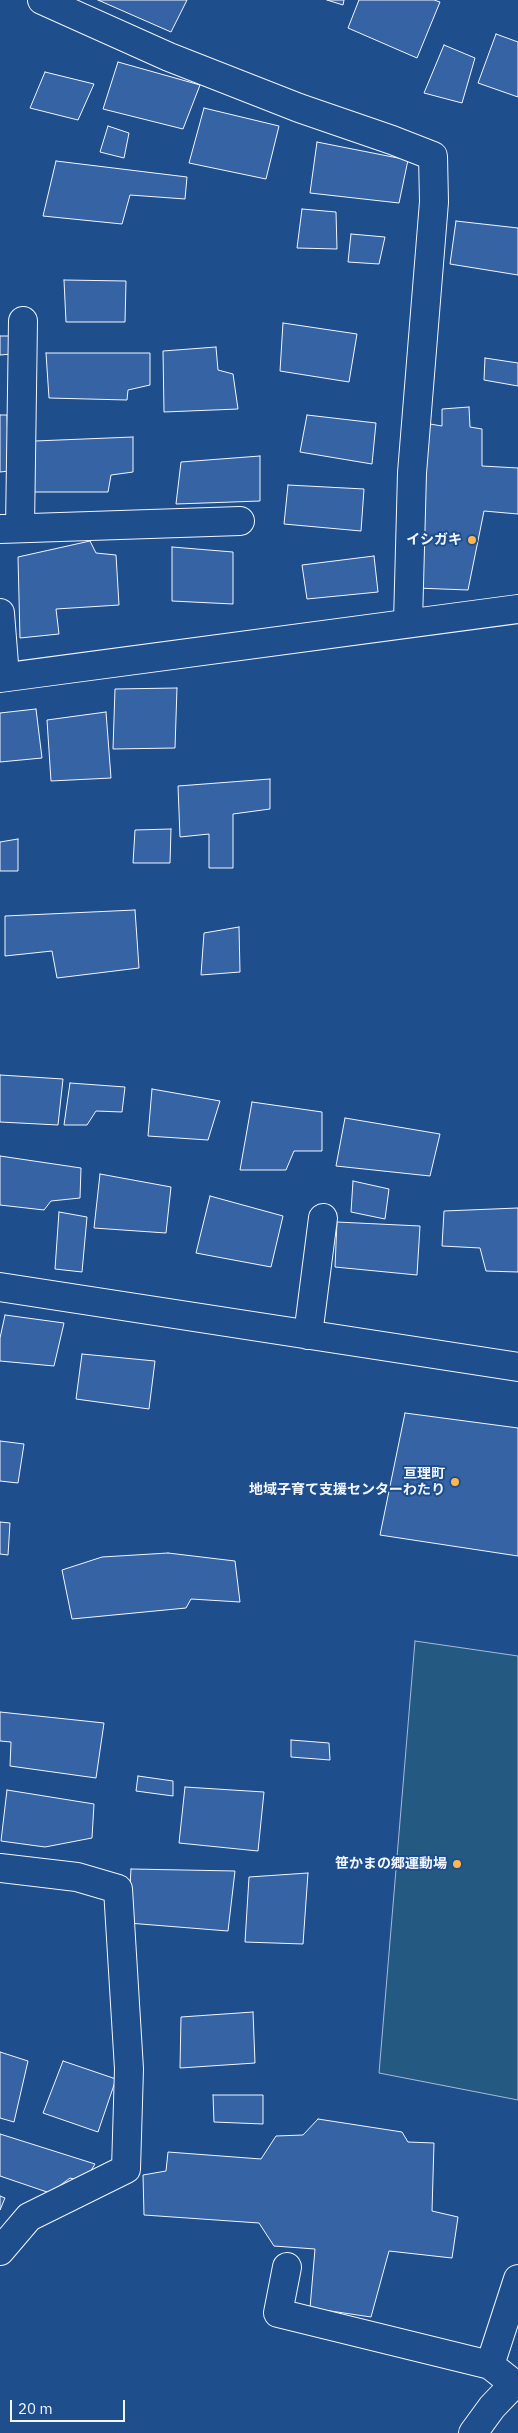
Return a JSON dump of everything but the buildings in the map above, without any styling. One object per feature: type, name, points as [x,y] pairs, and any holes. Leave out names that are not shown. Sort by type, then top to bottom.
[{"type":"street","points":[[42,0],[79,8],[188,64],[299,108],[432,156],[434,202],[412,473],[408,622]]},
{"type":"street","points":[[23,320],[10,528],[240,521]]},
{"type":"street","points":[[0,613],[3,678],[518,608]]},
{"type":"street","points":[[308,1334],[323,1218]]},
{"type":"street","points":[[0,1287],[518,1366]]},
{"type":"street","points":[[0,1868],[77,1877],[118,1889],[129,2069],[126,2170],[29,2217],[0,2251]]},
{"type":"street","points":[[288,2267],[278,2313],[490,2365],[516,2383],[492,2407],[473,2433]]},
{"type":"street","points":[[490,2365],[518,2279]]},
{"type":"shaded area","name":"笹かまの郷運動場","points":[[415,1641],[518,1656],[518,2100],[379,2073]]},
{"type":"place","name":"イシガキ","points":[[472,540]]},
{"type":"place","name":"亘理町 地域子育て支援センターわたり","points":[[455,1482]]},
{"type":"place","name":"笹かまの郷運動場","points":[[457,1864]]}]
